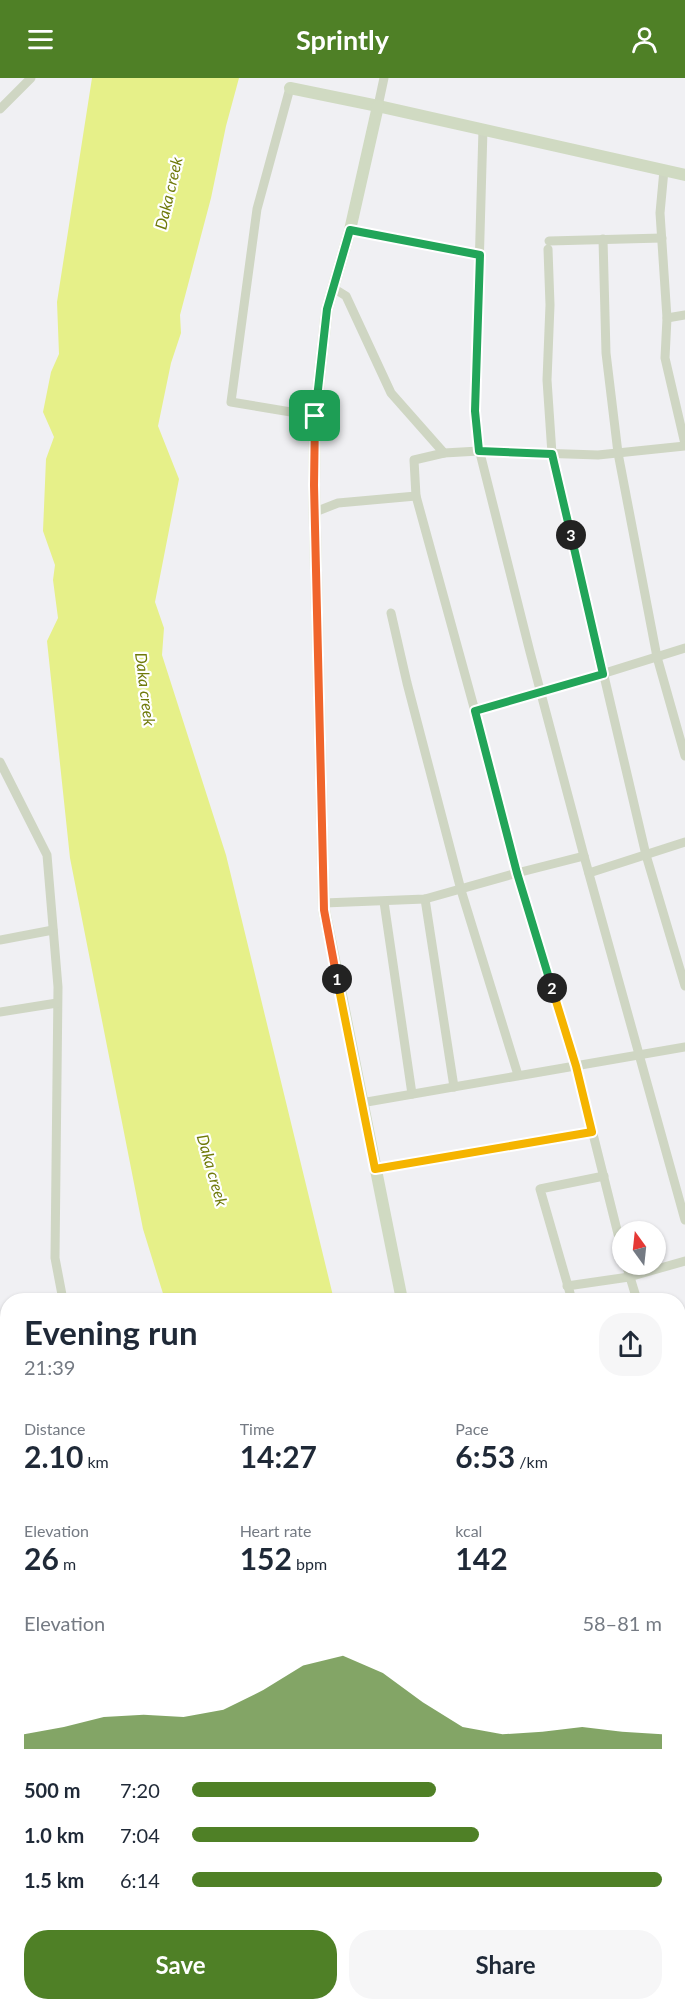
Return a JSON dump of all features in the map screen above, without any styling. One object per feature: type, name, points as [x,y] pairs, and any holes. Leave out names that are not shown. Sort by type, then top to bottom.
[{"type":"street","points":[[0,109],[31,78]]},
{"type":"street","points":[[384,78],[350,230],[327,309],[315,416],[315,512],[324,903],[361,1102],[401,1293]]},
{"type":"street","points":[[315,416],[231,402],[257,209],[290,88],[685,175]]},
{"type":"street","points":[[483,129],[475,411],[479,451],[584,856],[685,1220]]},
{"type":"street","points":[[615,1221],[576,1066],[517,873],[416,496],[414,460],[444,453],[479,451],[598,455],[685,445],[665,358],[667,318],[660,213],[664,170]]},
{"type":"street","points":[[350,230],[480,255]]},
{"type":"street","points":[[662,238],[603,239],[548,245],[550,305],[547,380],[552,454],[646,855],[685,986]]},
{"type":"street","points":[[603,239],[606,353],[618,453],[657,657],[685,756]]},
{"type":"street","points":[[333,288],[346,296],[391,393],[444,453]]},
{"type":"street","points":[[667,318],[685,315]]},
{"type":"street","points":[[315,512],[338,503],[416,496]]},
{"type":"street","points":[[391,613],[461,890],[518,1076]]},
{"type":"street","points":[[475,711],[685,648]]},
{"type":"street","points":[[0,762],[47,855],[57,1003],[56,1258],[62,1293]]},
{"type":"street","points":[[589,873],[685,842]]},
{"type":"street","points":[[324,903],[425,899],[584,856]]},
{"type":"street","points":[[425,899],[454,1087]]},
{"type":"street","points":[[384,902],[412,1094]]},
{"type":"street","points":[[0,940],[53,930]]},
{"type":"street","points":[[0,1012],[57,1003]]},
{"type":"street","points":[[361,1102],[685,1047]]},
{"type":"street","points":[[375,1169],[592,1132]]},
{"type":"street","points":[[570,1293],[540,1189],[604,1176]]},
{"type":"street","points":[[567,1286],[629,1277],[685,1261]]},
{"type":"street","points":[[629,1277],[635,1293]]},
{"type":"water","name":"Daka creek","points":[[92,78],[239,78],[211,198],[180,315],[181,333],[171,363],[158,426],[179,479],[155,602],[164,628],[162,655],[226,855],[332,1293],[163,1293],[143,1229],[70,858],[47,641],[58,618],[53,580],[55,565],[43,531],[46,459],[54,437],[43,412],[51,372],[59,354],[57,302]]},
{"type":"route","points":[[350,230],[480,255],[475,411],[479,451],[552,454],[603,674],[475,711],[517,873],[576,1066],[592,1132],[375,1169],[324,910],[314,485],[315,416],[327,309],[350,230]]}]
